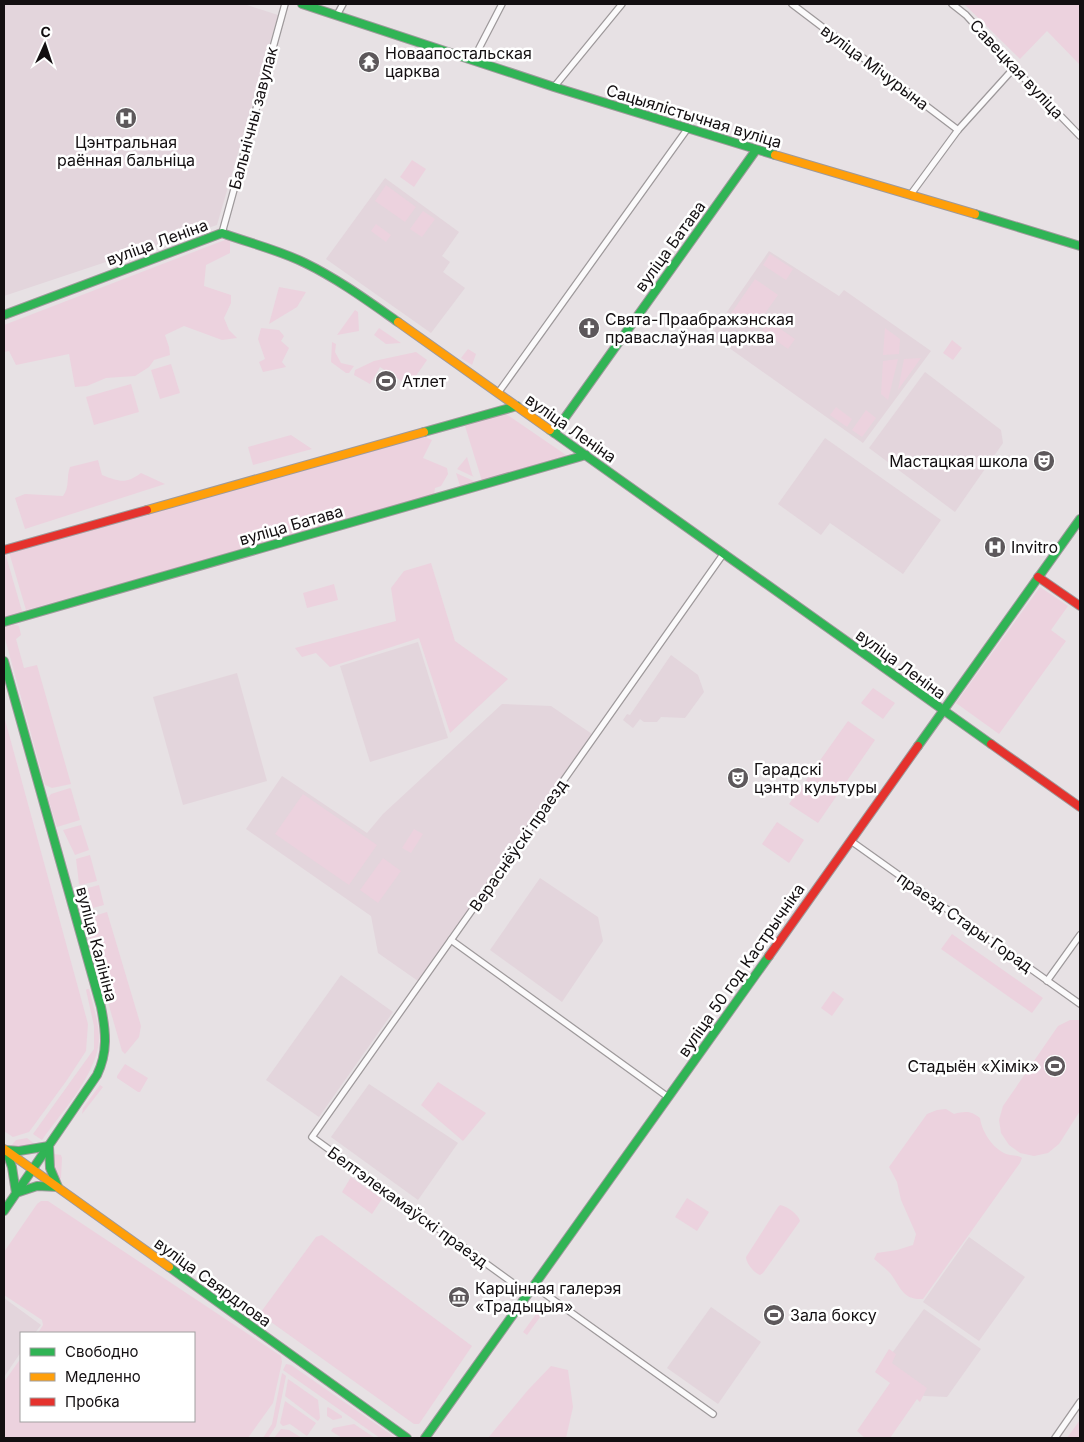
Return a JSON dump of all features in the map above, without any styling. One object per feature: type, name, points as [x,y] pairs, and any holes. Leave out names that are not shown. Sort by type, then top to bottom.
[{"type":"street","name":"Бальнічны завулак","points":[[222,233],[285,4]]},
{"type":"street","name":"Сацыялістычная вуліца","points":[[302,4],[554,87],[756,150],[911,194],[1080,246]]},
{"type":"street","points":[[338,15],[343,4]]},
{"type":"street","points":[[473,60],[502,4]]},
{"type":"street","points":[[554,87],[622,4]]},
{"type":"street","name":"вуліца Мічурына","points":[[792,4],[958,130]]},
{"type":"street","name":"Савецкая вуліца","points":[[952,4],[966,16],[1080,136]]},
{"type":"street","points":[[911,194],[958,130],[1014,68]]},
{"type":"street","points":[[498,393],[688,128]]},
{"type":"street","name":"вуліца Батава","points":[[554,433],[756,150]]},
{"type":"street","name":"вуліца Леніна","points":[[4,315],[222,233],[303,262],[364,298],[1080,807]]},
{"type":"street","points":[[4,550],[517,406]]},
{"type":"street","name":"вуліца Батава","points":[[4,622],[586,455]]},
{"type":"street","name":"вуліца 50 год Кастрычніка","points":[[425,1438],[1080,519]]},
{"type":"street","name":"Вераснёўскі праезд","points":[[312,1137],[724,553]]},
{"type":"street","points":[[1038,577],[1080,606]]},
{"type":"street","name":"вуліца Калініна","points":[[4,661],[98,998],[106,1032],[107,1046],[102,1066],[4,1211]]},
{"type":"street","name":"праезд Стары Горад","points":[[851,841],[1080,1004]]},
{"type":"street","points":[[1047,980],[1080,935]]},
{"type":"street","points":[[451,940],[668,1097]]},
{"type":"street","name":"Белтэлекамаўскі праезд","points":[[312,1137],[528,1294]]},
{"type":"street","points":[[49,1146],[50,1173],[58,1187],[43,1184],[29,1186],[16,1193],[12,1167],[5,1150],[19,1151],[49,1146]]},
{"type":"street","name":"вуліца Свярдлова","points":[[5,1150],[33,1168],[406,1438]]},
{"type":"street","points":[[534,1286],[713,1414]]},
{"type":"street","points":[[1055,1438],[1080,1402]]},
{"type":"shaded area","name":"Цэнтральная раённая бальніца","points":[[4,4],[244,4],[278,15],[217,225],[4,296]]},
{"type":"shaded area","points":[[964,4],[1080,4],[1080,65],[1047,31],[1020,59]]},
{"type":"shaded area","points":[[412,160],[426,169],[414,187],[400,177]]},
{"type":"shaded area","points":[[385,178],[459,232],[442,256],[450,262],[443,272],[465,288],[431,333],[326,259]]},
{"type":"shaded area","points":[[386,185],[416,207],[405,222],[375,201]]},
{"type":"shaded area","points":[[423,211],[435,219],[422,237],[410,229]]},
{"type":"shaded area","points":[[376,224],[391,235],[386,242],[371,231]]},
{"type":"shaded area","points":[[230,238],[230,253],[206,265],[204,286],[231,295],[231,303],[224,318],[229,330],[237,338],[222,340],[184,326],[165,335],[170,355],[154,360],[149,367],[135,376],[106,378],[87,386],[75,387],[69,354],[16,365],[9,351],[4,352],[4,325]]},
{"type":"shaded area","points":[[769,251],[839,296],[844,290],[931,351],[863,443],[711,335]]},
{"type":"shaded area","points":[[770,254],[793,269],[786,280],[763,265]]},
{"type":"shaded area","points":[[755,279],[778,295],[753,330],[730,315]]},
{"type":"shaded area","points":[[279,287],[306,292],[297,307],[269,324]]},
{"type":"shaded area","points":[[355,310],[358,312],[359,331],[337,335]]},
{"type":"shaded area","points":[[769,321],[795,339],[788,349],[762,331]]},
{"type":"shaded area","points":[[261,328],[279,330],[284,336],[281,341],[289,348],[282,362],[286,367],[263,372],[259,362],[265,359],[258,339]]},
{"type":"shaded area","points":[[379,328],[401,343],[386,344],[374,335]]},
{"type":"shaded area","points":[[885,328],[900,339],[899,354],[883,355]]},
{"type":"shaded area","points":[[952,340],[962,348],[953,360],[943,353]]},
{"type":"shaded area","points":[[332,342],[336,344],[335,352],[341,363],[354,366],[349,373],[346,373],[331,362]]},
{"type":"shaded area","points":[[468,349],[476,354],[472,365],[461,358]]},
{"type":"shaded area","points":[[416,352],[427,360],[409,386],[380,367],[370,384],[354,375],[355,370],[374,361]]},
{"type":"shaded area","points":[[921,358],[898,390],[904,359]]},
{"type":"shaded area","points":[[898,359],[888,400],[881,394],[883,361]]},
{"type":"shaded area","points":[[171,364],[180,393],[160,399],[151,370]]},
{"type":"shaded area","points":[[925,372],[1001,430],[1003,443],[955,512],[869,448]]},
{"type":"shaded area","points":[[131,384],[139,412],[94,425],[86,397]]},
{"type":"shaded area","points":[[836,407],[852,419],[847,427],[830,415]]},
{"type":"shaded area","points":[[866,410],[876,418],[862,437],[852,430]]},
{"type":"shaded area","points":[[506,414],[566,456],[482,481],[465,426]]},
{"type":"shaded area","points":[[291,435],[312,449],[253,465],[248,447]]},
{"type":"shaded area","points":[[421,435],[432,440],[423,458],[447,468],[448,474],[441,486],[435,488],[434,495],[26,610],[9,552]]},
{"type":"shaded area","points":[[825,438],[941,520],[903,574],[830,523],[821,535],[778,504]]},
{"type":"shaded area","points":[[467,457],[473,476],[457,469]]},
{"type":"shaded area","points":[[98,460],[102,475],[123,481],[141,473],[165,484],[25,529],[15,498],[25,494],[63,496],[70,467]]},
{"type":"shaded area","points":[[456,473],[476,482],[460,486]]},
{"type":"shaded area","points":[[4,555],[6,556],[22,611],[22,613],[6,617],[4,617]]},
{"type":"shaded area","points":[[431,563],[455,641],[508,679],[450,733],[419,638],[330,667],[316,653],[302,657],[295,648],[396,621],[391,588],[404,571]]},
{"type":"shaded area","points":[[334,584],[338,600],[307,608],[303,593]]},
{"type":"shaded area","points":[[1040,587],[1068,606],[1051,630],[1066,641],[999,734],[956,703]]},
{"type":"shaded area","points":[[13,624],[19,626],[21,635],[16,639],[24,668],[37,665],[71,784],[52,788],[45,785],[4,635],[4,627]]},
{"type":"shaded area","points":[[418,642],[448,738],[370,762],[340,666]]},
{"type":"shaded area","points":[[671,655],[698,675],[704,692],[685,718],[661,717],[657,722],[644,722],[640,719],[633,728],[623,720],[627,714],[630,715]]},
{"type":"shaded area","points":[[237,673],[267,781],[183,805],[153,697]]},
{"type":"shaded area","points":[[873,688],[895,703],[883,719],[861,703]]},
{"type":"shaded area","points":[[502,704],[551,706],[592,734],[418,981],[378,953],[371,916],[246,829],[282,776],[367,833],[383,814]]},
{"type":"shaded area","points":[[4,716],[88,1024],[86,1051],[67,1080],[29,1132],[13,1137],[4,1131]]},
{"type":"shaded area","points":[[848,721],[875,740],[818,823],[789,804]]},
{"type":"shaded area","points":[[70,788],[80,820],[57,827],[48,798],[51,794]]},
{"type":"shaded area","points":[[303,794],[377,845],[349,885],[275,834]]},
{"type":"shaded area","points":[[777,822],[804,840],[789,863],[762,844]]},
{"type":"shaded area","points":[[81,825],[89,850],[75,855],[63,830]]},
{"type":"shaded area","points":[[414,829],[423,834],[411,853],[402,848]]},
{"type":"shaded area","points":[[90,855],[97,881],[81,885],[79,884],[76,859]]},
{"type":"shaded area","points":[[383,858],[401,871],[378,903],[360,890]]},
{"type":"shaded area","points":[[540,878],[598,917],[603,941],[562,1002],[490,950]]},
{"type":"shaded area","points":[[99,885],[104,905],[82,911],[77,891]]},
{"type":"shaded area","points":[[107,912],[141,1026],[139,1037],[125,1054],[122,1051],[84,919]]},
{"type":"shaded area","points":[[952,934],[1043,998],[1032,1013],[941,949]]},
{"type":"shaded area","points":[[341,975],[393,1012],[319,1117],[266,1080]]},
{"type":"shaded area","points":[[87,989],[89,989],[96,1014],[99,1039],[97,1052],[86,1079],[42,1140],[33,1134],[94,1049],[94,1026]]},
{"type":"shaded area","points":[[833,991],[844,999],[832,1016],[821,1008]]},
{"type":"shaded area","name":"Стадыён «Хімік»","points":[[1070,1020],[1080,1020],[1080,1111],[1059,1144],[1048,1153],[1034,1156],[1020,1153],[1009,1145],[1001,1133],[999,1120],[1003,1106],[1058,1026]]},
{"type":"shaded area","points":[[125,1064],[148,1078],[140,1092],[117,1078]]},
{"type":"shaded area","points":[[438,1082],[486,1113],[463,1141],[421,1105]]},
{"type":"shaded area","points":[[369,1084],[458,1143],[418,1200],[331,1137]]},
{"type":"shaded area","points":[[100,1085],[103,1087],[82,1114],[83,1108]]},
{"type":"shaded area","points":[[946,1109],[954,1114],[968,1112],[977,1116],[980,1118],[986,1136],[994,1146],[1004,1153],[1022,1158],[923,1299],[916,1299],[906,1295],[890,1273],[874,1259],[877,1253],[913,1245],[916,1234],[901,1200],[897,1182],[889,1167],[927,1114]]},
{"type":"shaded area","points":[[27,1138],[36,1145],[19,1148],[11,1146],[16,1140]]},
{"type":"shaded area","points":[[54,1154],[61,1155],[62,1158],[61,1178],[59,1181],[54,1175],[51,1157]]},
{"type":"shaded area","points":[[351,1177],[382,1199],[372,1214],[342,1192]]},
{"type":"shaded area","points":[[687,1198],[709,1212],[697,1231],[675,1217]]},
{"type":"shaded area","points":[[41,1201],[48,1201],[281,1356],[282,1362],[273,1403],[248,1438],[4,1438],[4,1382],[20,1359],[20,1422],[195,1422],[195,1332],[39,1332],[43,1325],[42,1320],[4,1295],[4,1252]]},
{"type":"shaded area","points":[[780,1205],[792,1211],[800,1221],[760,1275],[751,1268],[746,1257]]},
{"type":"shaded area","points":[[322,1235],[472,1346],[419,1424],[414,1424],[264,1317],[261,1312],[316,1237]]},
{"type":"shaded area","points":[[969,1237],[1025,1277],[979,1341],[923,1302]]},
{"type":"shaded area","points":[[4,1298],[41,1325],[36,1332],[20,1332],[20,1353],[4,1377]]},
{"type":"shaded area","points":[[711,1307],[761,1342],[718,1404],[667,1368]]},
{"type":"shaded area","points":[[924,1309],[981,1349],[947,1397],[924,1396],[882,1367]]},
{"type":"shaded area","points":[[539,1310],[543,1313],[527,1335],[523,1332]]},
{"type":"shaded area","points":[[889,1349],[896,1354],[892,1363],[927,1388],[920,1402],[917,1399],[890,1438],[865,1438],[857,1431],[890,1383],[875,1372]]},
{"type":"shaded area","points":[[286,1364],[291,1365],[396,1438],[380,1438],[283,1370]]},
{"type":"shaded area","points":[[551,1366],[568,1370],[573,1407],[566,1438],[488,1438],[528,1390]]},
{"type":"shaded area","points":[[282,1373],[286,1376],[276,1426],[268,1438],[263,1438],[272,1424]]},
{"type":"shaded area","points":[[288,1379],[318,1400],[320,1418],[318,1421],[285,1396]]},
{"type":"shaded area","points":[[285,1401],[316,1423],[307,1436],[290,1424],[283,1426],[280,1423]]},
{"type":"shaded area","points":[[328,1407],[342,1416],[342,1418],[333,1420],[327,1416]]},
{"type":"shaded area","points":[[1080,1420],[1080,1438],[1067,1438]]},
{"type":"shaded area","points":[[354,1424],[375,1438],[342,1438],[331,1431],[333,1428]]},
{"type":"shaded area","points":[[281,1429],[289,1430],[302,1438],[274,1438]]},
{"type":"traffic: fast","points":[[302,4],[554,87],[775,155]]},
{"type":"traffic: fast","points":[[554,433],[756,150]]},
{"type":"traffic: fast","points":[[975,214],[1080,246]]},
{"type":"traffic: fast","points":[[4,315],[222,233],[274,250],[317,269],[398,322]]},
{"type":"traffic: fast","points":[[424,432],[517,406]]},
{"type":"traffic: fast","points":[[550,430],[991,744]]},
{"type":"traffic: fast","points":[[4,622],[586,455]]},
{"type":"traffic: fast","points":[[918,746],[1080,519]]},
{"type":"traffic: fast","points":[[4,661],[101,1007],[105,1042],[103,1058],[97,1075],[4,1211]]},
{"type":"traffic: fast","points":[[425,1438],[769,956]]},
{"type":"traffic: fast","points":[[49,1146],[50,1168],[58,1187],[37,1186],[16,1193],[12,1167],[6,1150],[19,1151],[49,1146]]},
{"type":"traffic: fast","points":[[169,1267],[407,1438]]},
{"type":"traffic: slow","points":[[775,155],[975,214]]},
{"type":"traffic: slow","points":[[398,322],[550,430]]},
{"type":"traffic: slow","points":[[147,510],[424,432]]},
{"type":"traffic: slow","points":[[4,1149],[169,1267]]},
{"type":"traffic: jam","points":[[4,550],[147,510]]},
{"type":"traffic: jam","points":[[1038,577],[1080,606]]},
{"type":"traffic: jam","points":[[991,744],[1080,807]]},
{"type":"traffic: jam","points":[[769,956],[918,746]]},
{"type":"place","name":"Новаапостальская царква","points":[[369,62]]},
{"type":"place","name":"Цэнтральная раённая бальніца","points":[[126,118]]},
{"type":"place","name":"Свята-Праабражэнская праваслаўная царква","points":[[589,328]]},
{"type":"place","name":"Атлет","points":[[386,381]]},
{"type":"place","name":"Мастацкая школа","points":[[1044,461]]},
{"type":"place","name":"Invitro","points":[[995,547]]},
{"type":"place","name":"Гарадскі цэнтр культуры","points":[[738,778]]},
{"type":"place","name":"Стадыён «Хімік»","points":[[1055,1066]]},
{"type":"place","name":"Карцінная галерэя «Традыцыя»","points":[[459,1297]]},
{"type":"place","name":"Зала боксу","points":[[774,1315]]}]
